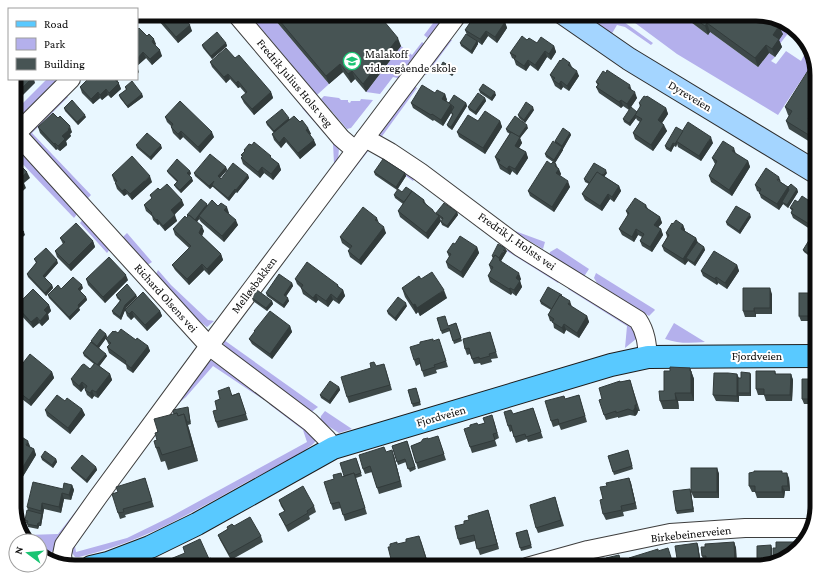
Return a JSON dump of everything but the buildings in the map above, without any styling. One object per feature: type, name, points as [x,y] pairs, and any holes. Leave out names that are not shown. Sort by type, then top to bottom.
[{"type":"main road","name":"Fjordveien","points":[[118,560],[150,547],[197,524],[333,448],[611,365],[648,357],[810,356]]},
{"type":"street","name":"Fredrik Julius Holst veg","points":[[242,21],[341,138],[360,144]]},
{"type":"street","name":"Melløsbakken","points":[[62,558],[64,545],[70,536],[209,346],[453,21]]},
{"type":"street","name":"Dyreveien","points":[[574,21],[629,59],[810,169]]},
{"type":"street","points":[[21,128],[70,80]]},
{"type":"street","name":"Richard Olsens vei","points":[[21,141],[209,346],[310,422],[327,439],[333,448]]},
{"type":"street","name":"Fredrik J. Holsts vei","points":[[360,144],[390,152],[420,172],[520,247],[638,320],[647,341],[648,357]]},
{"type":"street","name":"Birkebeinerveien","points":[[552,560],[588,550],[670,533],[745,528],[805,528]]},
{"type":"green space","points":[[255,21],[276,21],[329,84],[317,95]]},
{"type":"green space","points":[[435,21],[446,21],[431,41],[424,35]]},
{"type":"green space","points":[[590,21],[623,21],[653,43],[651,45],[625,27],[617,25],[611,35]]},
{"type":"green space","points":[[632,21],[689,21],[708,35],[710,32],[758,67],[769,53],[775,57],[771,61],[776,64],[786,51],[801,61],[805,54],[810,67],[778,115],[677,54]]},
{"type":"green space","points":[[765,22],[789,32],[779,45],[776,43],[781,36]]},
{"type":"green space","points":[[449,39],[452,40],[426,75],[424,74]]},
{"type":"green space","points":[[422,42],[427,46],[402,79],[393,77],[380,94],[366,92],[401,46],[412,55]]},
{"type":"green space","points":[[46,80],[57,80],[21,116],[21,105]]},
{"type":"green space","points":[[414,86],[417,88],[380,139],[377,138]]},
{"type":"green space","points":[[63,93],[68,97],[32,133],[91,195],[88,198],[85,198],[33,144],[26,129]]},
{"type":"green space","points":[[324,96],[348,100],[350,103],[351,101],[360,101],[361,99],[373,100],[351,128],[347,129],[321,99]]},
{"type":"green space","points":[[305,107],[339,148],[338,161],[320,186],[319,185],[334,164],[333,143],[302,108]]},
{"type":"green space","points":[[368,146],[416,177],[413,181],[369,150],[347,178],[344,176]]},
{"type":"green space","points":[[21,153],[39,169],[77,214],[74,218],[21,162]]},
{"type":"green space","points":[[83,219],[110,249],[107,253],[80,223]]},
{"type":"green space","points":[[515,231],[545,242],[543,249],[514,232]]},
{"type":"green space","points":[[127,233],[152,262],[145,264],[123,240],[123,237]]},
{"type":"green space","points":[[508,248],[560,280],[558,283],[507,251]]},
{"type":"green space","points":[[557,248],[589,269],[583,278],[549,257],[550,252]]},
{"type":"green space","points":[[158,270],[171,285],[208,320],[214,321],[207,327],[199,321],[156,274]]},
{"type":"green space","points":[[596,273],[655,310],[649,316],[597,283],[594,278]]},
{"type":"green space","points":[[570,287],[632,325],[636,334],[636,339],[625,348],[627,326],[568,289]]},
{"type":"green space","points":[[674,323],[705,342],[690,343],[665,339]]},
{"type":"green space","points":[[224,340],[318,407],[310,413],[223,350]]},
{"type":"green space","points":[[211,360],[265,398],[264,400],[213,366],[186,397],[166,414],[208,361]]},
{"type":"green space","points":[[271,402],[315,438],[315,442],[278,466],[184,517],[143,536],[79,557],[75,557],[72,553],[68,553],[85,524],[90,525],[75,546],[76,552],[127,538],[170,517],[307,442],[303,430],[269,404]]},
{"type":"green space","points":[[325,411],[352,429],[339,433],[320,421],[321,416]]},
{"type":"green space","points":[[87,497],[90,498],[55,551],[48,552],[48,534],[58,534]]},
{"type":"place","name":"Malakoff videregående skole","points":[[352,61]]}]
